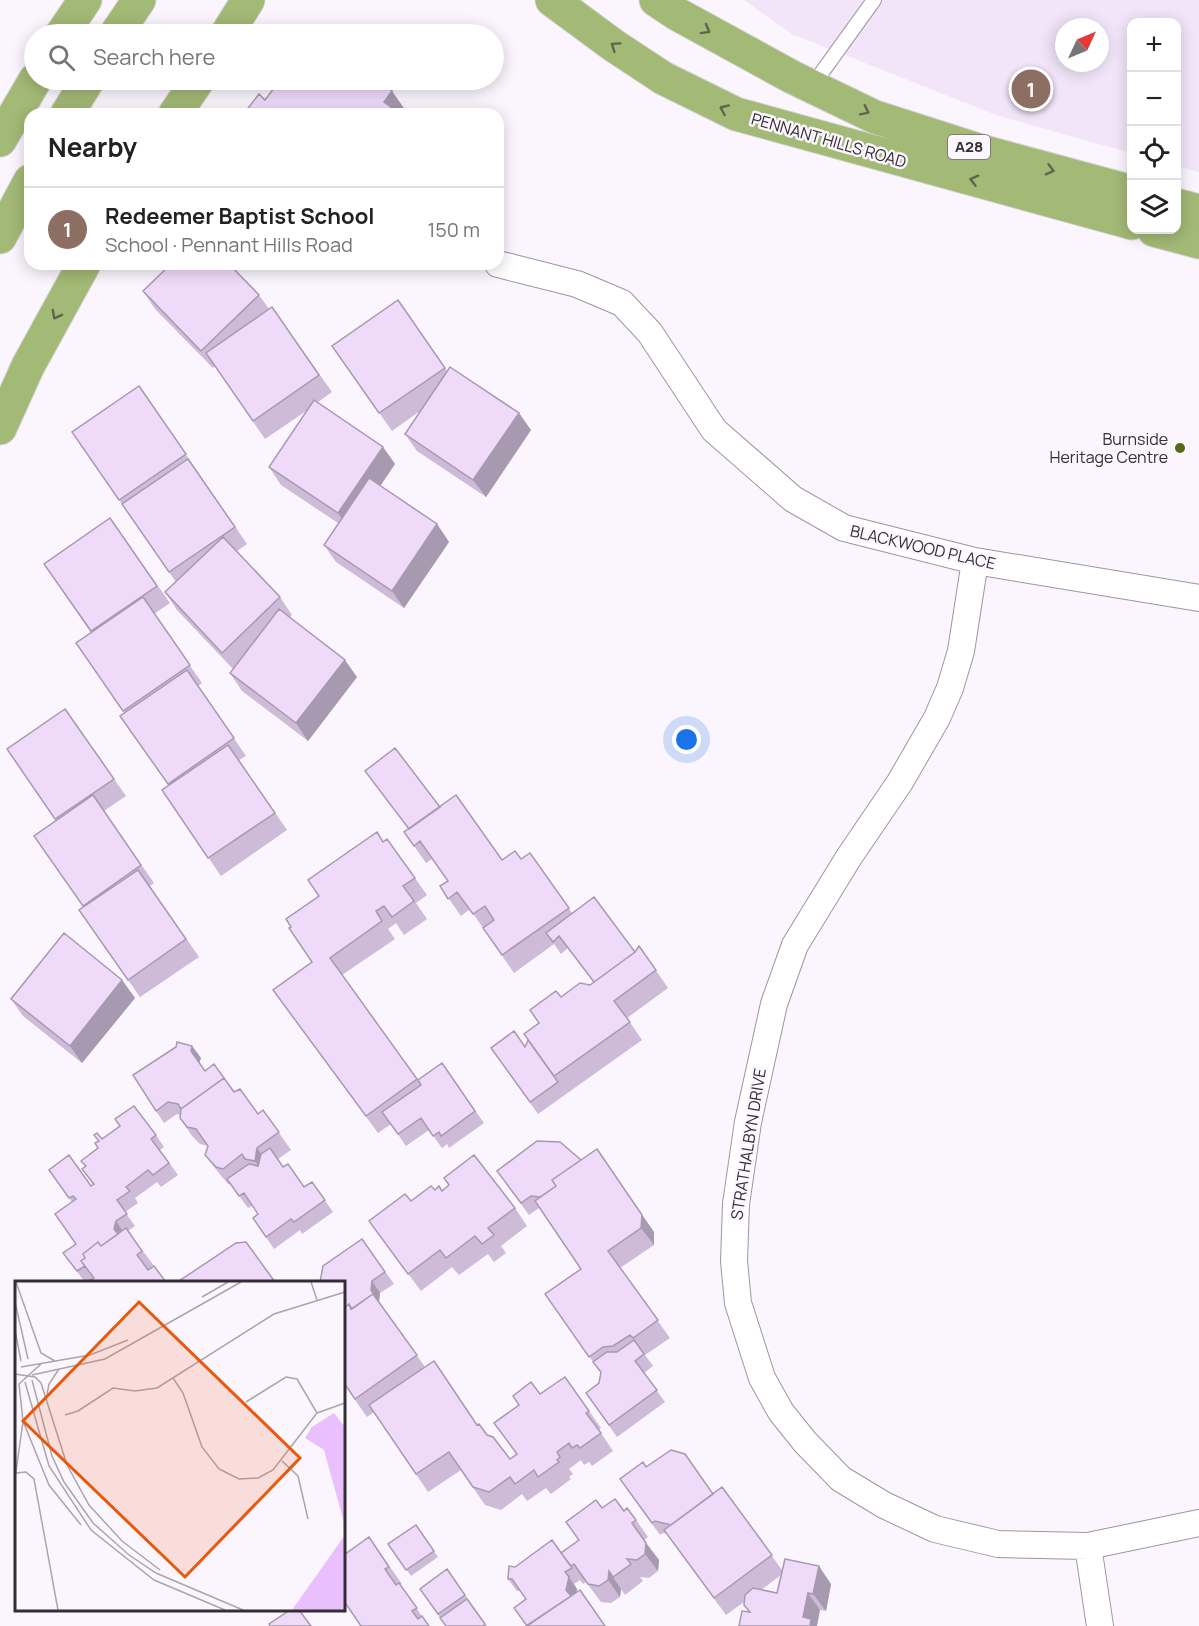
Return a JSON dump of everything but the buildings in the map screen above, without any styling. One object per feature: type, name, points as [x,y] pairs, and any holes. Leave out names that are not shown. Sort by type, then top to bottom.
[{"type":"highway","points":[[69,24],[85,0]]},
{"type":"highway","points":[[123,24],[139,0]]},
{"type":"highway","points":[[233,24],[249,0]]},
{"type":"highway","name":"PENNANT HILLS ROAD","points":[[552,0],[612,45],[663,78],[736,114],[1127,222]]},
{"type":"highway","name":"PENNANT HILLS ROAD","points":[[656,0],[677,14],[875,117],[925,134],[1127,191]]},
{"type":"highway","points":[[0,140],[29,90]]},
{"type":"highway","points":[[71,108],[82,90]]},
{"type":"highway","points":[[179,108],[191,90]]},
{"type":"highway","points":[[0,237],[24,192]]},
{"type":"highway","points":[[1181,206],[1199,211]]},
{"type":"highway","points":[[1169,234],[1199,242]]},
{"type":"highway","points":[[0,428],[28,366],[81,270]]},
{"type":"street","name":"BLACKWOOD PLACE","points":[[504,266],[577,284],[622,303],[650,333],[714,430],[793,499],[844,528],[975,561],[1199,598]]},
{"type":"street","name":"STRATHALBYN DRIVE","points":[[975,561],[961,651],[950,688],[937,718],[910,766],[843,866],[795,945],[774,1004],[748,1122],[736,1204],[734,1261],[738,1303],[762,1378],[781,1413],[841,1479],[884,1505],[936,1529],[998,1544],[1088,1546],[1199,1523]]},
{"type":"street","points":[[1088,1546],[1100,1626]]},
{"type":"lane","points":[[812,86],[874,0]]},
{"type":"shaded area","points":[[744,0],[1199,0],[1199,172],[1181,167],[1181,18],[1127,18],[1127,152],[996,115],[792,34]]},
{"type":"place","name":"Redeemer Baptist School","points":[[1031,89]]},
{"type":"place","name":"Burnside Heritage Centre","points":[[1180,448]]}]
